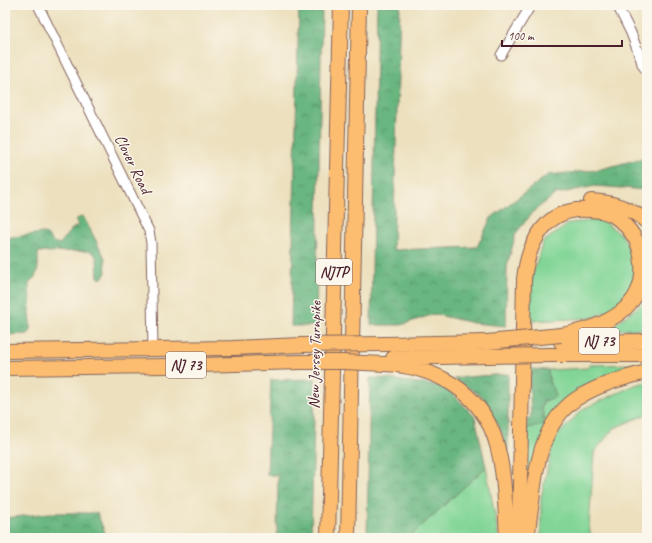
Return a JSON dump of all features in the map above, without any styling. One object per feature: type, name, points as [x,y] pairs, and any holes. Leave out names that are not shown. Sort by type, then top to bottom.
[{"type":"highway","name":"New Jersey Turnpike","points":[[328,538],[340,5]]},
{"type":"highway","name":"NJTP","points":[[348,538],[359,5]]},
{"type":"highway","points":[[512,538],[517,273],[522,244],[531,228],[545,214],[564,204],[573,202],[593,201],[614,204],[633,211],[647,222]]},
{"type":"highway","points":[[487,349],[555,344],[612,319],[628,306],[638,290],[641,281],[643,262],[638,245],[624,224],[613,215],[600,211],[578,210],[562,214],[541,230],[534,239],[527,257],[524,279],[519,524],[520,538]]},
{"type":"highway","name":"NJ 73","points":[[5,368],[344,362],[385,355],[555,344],[647,341]]},
{"type":"highway","name":"NJ 73","points":[[555,344],[647,355]]},
{"type":"highway","name":"NJ 73","points":[[5,351],[233,348],[302,345],[385,355]]},
{"type":"highway","points":[[385,355],[412,367],[439,376],[462,390],[479,408],[490,426],[500,460],[507,538]]},
{"type":"highway","points":[[528,538],[535,474],[541,450],[549,430],[555,421],[568,406],[584,394],[608,384],[647,372]]},
{"type":"street","name":"Clover Road","points":[[38,5],[149,231],[151,243],[153,349]]},
{"type":"street","points":[[502,55],[531,5]]},
{"type":"street","points":[[617,5],[631,33],[642,64],[647,72]]},
{"type":"green space","points":[[299,5],[322,5],[316,326],[291,326]]},
{"type":"green space","points":[[377,5],[400,5],[393,250],[477,247],[491,218],[548,175],[597,170],[647,157],[647,190],[595,186],[556,194],[534,211],[516,233],[507,266],[506,326],[473,323],[434,314],[401,325],[371,325]]},
{"type":"green space","points":[[83,216],[105,258],[106,273],[101,279],[98,277],[97,259],[94,253],[88,251],[38,252],[37,271],[35,277],[30,282],[29,287],[30,325],[28,334],[5,335],[5,238],[43,233],[46,234],[53,242],[60,244],[70,231],[78,225],[75,220]]},
{"type":"green space","points":[[601,220],[622,235],[636,262],[633,287],[620,305],[593,318],[530,321],[532,276],[543,242],[570,223]]},
{"type":"green space","points":[[647,283],[647,329],[607,330],[642,304]]},
{"type":"green space","points":[[647,364],[647,369],[572,396],[526,497],[527,428],[545,419],[541,408],[550,385],[548,370],[588,368],[590,365]]},
{"type":"green space","points":[[529,369],[548,370],[550,385],[554,389],[555,397],[543,402],[541,408],[545,419],[541,426],[527,428],[527,420],[531,416]]},
{"type":"green space","points":[[508,374],[508,453],[502,433],[483,397],[453,378]]},
{"type":"green space","points":[[370,378],[382,378],[446,387],[475,417],[486,467],[408,538],[367,538]]},
{"type":"green space","points":[[315,379],[311,538],[277,538],[278,475],[267,475],[271,380]]},
{"type":"green space","points":[[647,382],[647,414],[614,428],[594,452],[589,526],[591,538],[541,538],[541,498],[554,439],[583,409],[635,385]]},
{"type":"green space","points":[[486,467],[499,538],[408,538]]},
{"type":"green space","points":[[50,513],[97,513],[107,538],[5,538],[5,518]]}]
